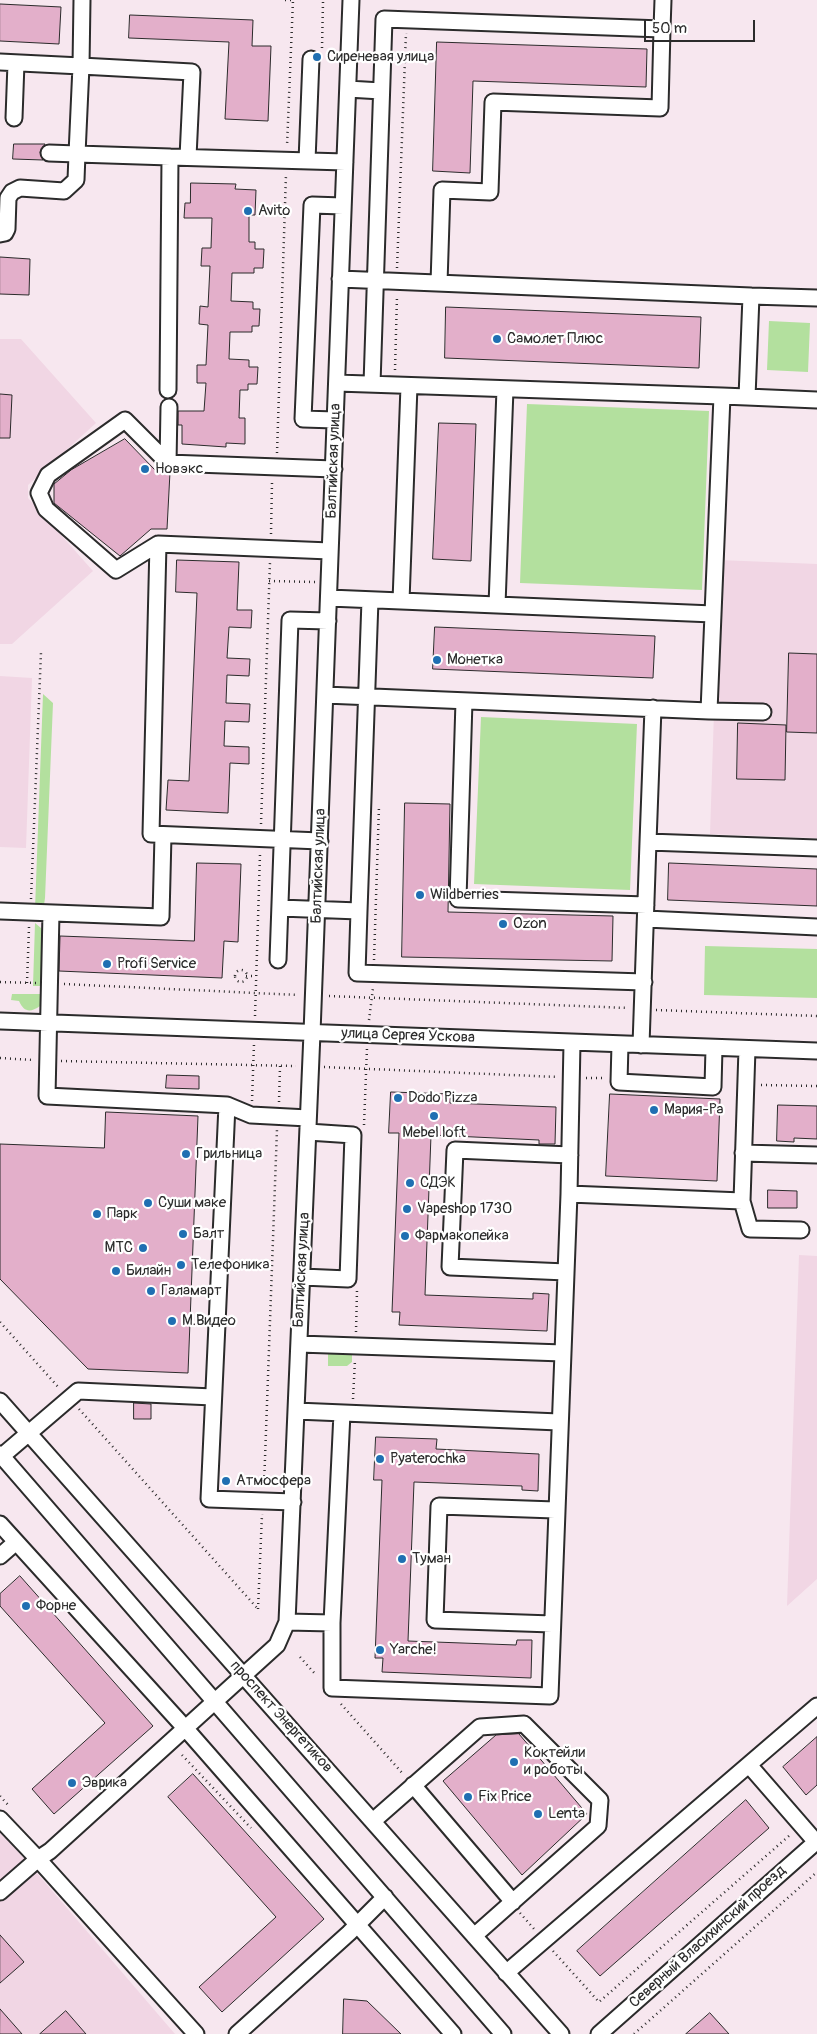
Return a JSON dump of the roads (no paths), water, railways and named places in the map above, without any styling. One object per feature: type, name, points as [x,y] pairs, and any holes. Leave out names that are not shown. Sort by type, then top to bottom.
[{"type":"street","points":[[0,234],[4,233],[7,229],[8,198],[12,192],[20,188],[64,190],[76,180],[82,0]]},
{"type":"street","name":"Балтийская улица","points":[[0,1892],[50,1851],[277,1645],[287,1622],[314,995],[351,0]]},
{"type":"street","points":[[439,283],[442,190],[490,192],[493,102],[660,108],[664,0]]},
{"type":"street","points":[[372,384],[384,19],[662,29]]},
{"type":"street","points":[[308,161],[316,55]]},
{"type":"street","points":[[0,62],[192,72],[188,157]]},
{"type":"street","points":[[14,118],[16,63]]},
{"type":"street","points":[[348,89],[381,91]]},
{"type":"street","points":[[49,153],[345,162]]},
{"type":"street","points":[[168,390],[170,157]]},
{"type":"street","points":[[335,420],[303,419],[312,205],[343,206]]},
{"type":"street","points":[[340,279],[817,298]]},
{"type":"street","points":[[747,397],[751,296]]},
{"type":"street","points":[[337,383],[817,400]]},
{"type":"street","points":[[401,601],[402,385]]},
{"type":"street","points":[[497,605],[505,389]]},
{"type":"street","points":[[709,711],[722,396]]},
{"type":"street","points":[[168,463],[169,407]]},
{"type":"street","points":[[330,551],[158,544],[116,570],[46,509],[39,493],[48,475],[126,420],[168,463],[334,469]]},
{"type":"street","points":[[158,544],[151,834],[320,841]]},
{"type":"street","points":[[328,598],[713,614]]},
{"type":"street","points":[[370,600],[357,973],[644,982]]},
{"type":"street","points":[[278,960],[290,620],[328,621]]},
{"type":"street","points":[[325,695],[763,712]]},
{"type":"street","points":[[464,701],[458,899],[646,912],[817,927]]},
{"type":"street","points":[[641,1045],[653,708]]},
{"type":"street","points":[[0,911],[160,918],[163,835]]},
{"type":"street","points":[[648,842],[817,848]]},
{"type":"street","points":[[280,908],[359,911]]},
{"type":"street","points":[[51,913],[47,1096],[227,1105],[252,1115],[278,1116],[353,1135],[348,1279],[302,1277]]},
{"type":"street","name":"улица Сергея Ускова","points":[[0,1022],[817,1051]]},
{"type":"street","points":[[342,1413],[332,1623],[332,1688],[550,1696],[555,1510],[569,1194],[572,1043]]},
{"type":"street","points":[[620,1044],[619,1082],[712,1087],[714,1048]]},
{"type":"street","points":[[748,1049],[742,1201],[750,1229],[801,1230]]},
{"type":"street","points":[[227,1105],[209,1499],[293,1502]]},
{"type":"street","points":[[566,1272],[450,1267],[455,1150],[570,1154]]},
{"type":"street","points":[[744,1153],[817,1155]]},
{"type":"street","points":[[569,1194],[742,1201]]},
{"type":"street","points":[[299,1344],[563,1353]]},
{"type":"street","points":[[213,1396],[78,1391],[1,1455],[503,2034]]},
{"type":"street","name":"проспект Энергетиков","points":[[0,1401],[561,2034]]},
{"type":"street","points":[[296,1411],[559,1422]]},
{"type":"street","points":[[552,1624],[436,1620],[436,1611],[439,1506],[555,1510]]},
{"type":"street","points":[[0,1524],[186,1729],[453,2034]]},
{"type":"street","points":[[0,1556],[16,1542]]},
{"type":"street","points":[[287,1622],[332,1623]]},
{"type":"street","points":[[506,1973],[543,1939],[817,1706]]},
{"type":"street","points":[[373,1821],[480,1727],[524,1724],[600,1800],[598,1826],[474,1936]]},
{"type":"street","points":[[749,1765],[800,1826],[816,1841]]},
{"type":"street","points":[[413,1786],[513,1902]]},
{"type":"street","points":[[0,1819],[196,2034]]},
{"type":"street","name":"Северный Власихинский проезд","points":[[599,2034],[816,1841]]},
{"type":"street","points":[[239,2034],[385,1897]]},
{"type":"place","name":"Сиреневая улица","points":[[317,57]]},
{"type":"place","name":"Avito","points":[[248,211]]},
{"type":"place","name":"Самолет Плюс","points":[[497,339]]},
{"type":"place","name":"Новэкс","points":[[145,469]]},
{"type":"place","name":"Монетка","points":[[437,660]]},
{"type":"place","name":"Wildberries","points":[[420,895]]},
{"type":"place","name":"Ozon","points":[[503,924]]},
{"type":"place","name":"Profi Service","points":[[107,964]]},
{"type":"place","name":"Dodo Pizza","points":[[398,1098]]},
{"type":"place","name":"Мария-Ра","points":[[654,1110]]},
{"type":"place","name":"Mebel loft","points":[[434,1116]]},
{"type":"place","name":"Грильница","points":[[186,1154]]},
{"type":"place","name":"СДЭК","points":[[410,1183]]},
{"type":"place","name":"Суши маке","points":[[148,1203]]},
{"type":"place","name":"Vapeshop 1730","points":[[407,1209]]},
{"type":"place","name":"Парк","points":[[97,1214]]},
{"type":"place","name":"Балт","points":[[183,1234]]},
{"type":"place","name":"Фармакопейка","points":[[405,1236]]},
{"type":"place","name":"МТС","points":[[143,1248]]},
{"type":"place","name":"Телефоника","points":[[181,1265]]},
{"type":"place","name":"Билайн","points":[[116,1271]]},
{"type":"place","name":"Галамарт","points":[[151,1291]]},
{"type":"place","name":"М.Видео","points":[[172,1321]]},
{"type":"place","name":"Pyaterochka","points":[[380,1459]]},
{"type":"place","name":"Атмосфера","points":[[226,1481]]},
{"type":"place","name":"Туман","points":[[402,1559]]},
{"type":"place","name":"Форне","points":[[26,1606]]},
{"type":"place","name":"Yarche!","points":[[380,1650]]},
{"type":"place","name":"Коктейли и роботы","points":[[514,1762]]},
{"type":"place","name":"Эврика","points":[[72,1783]]},
{"type":"place","name":"Fix Price","points":[[468,1797]]},
{"type":"place","name":"Lenta","points":[[538,1814]]}]
